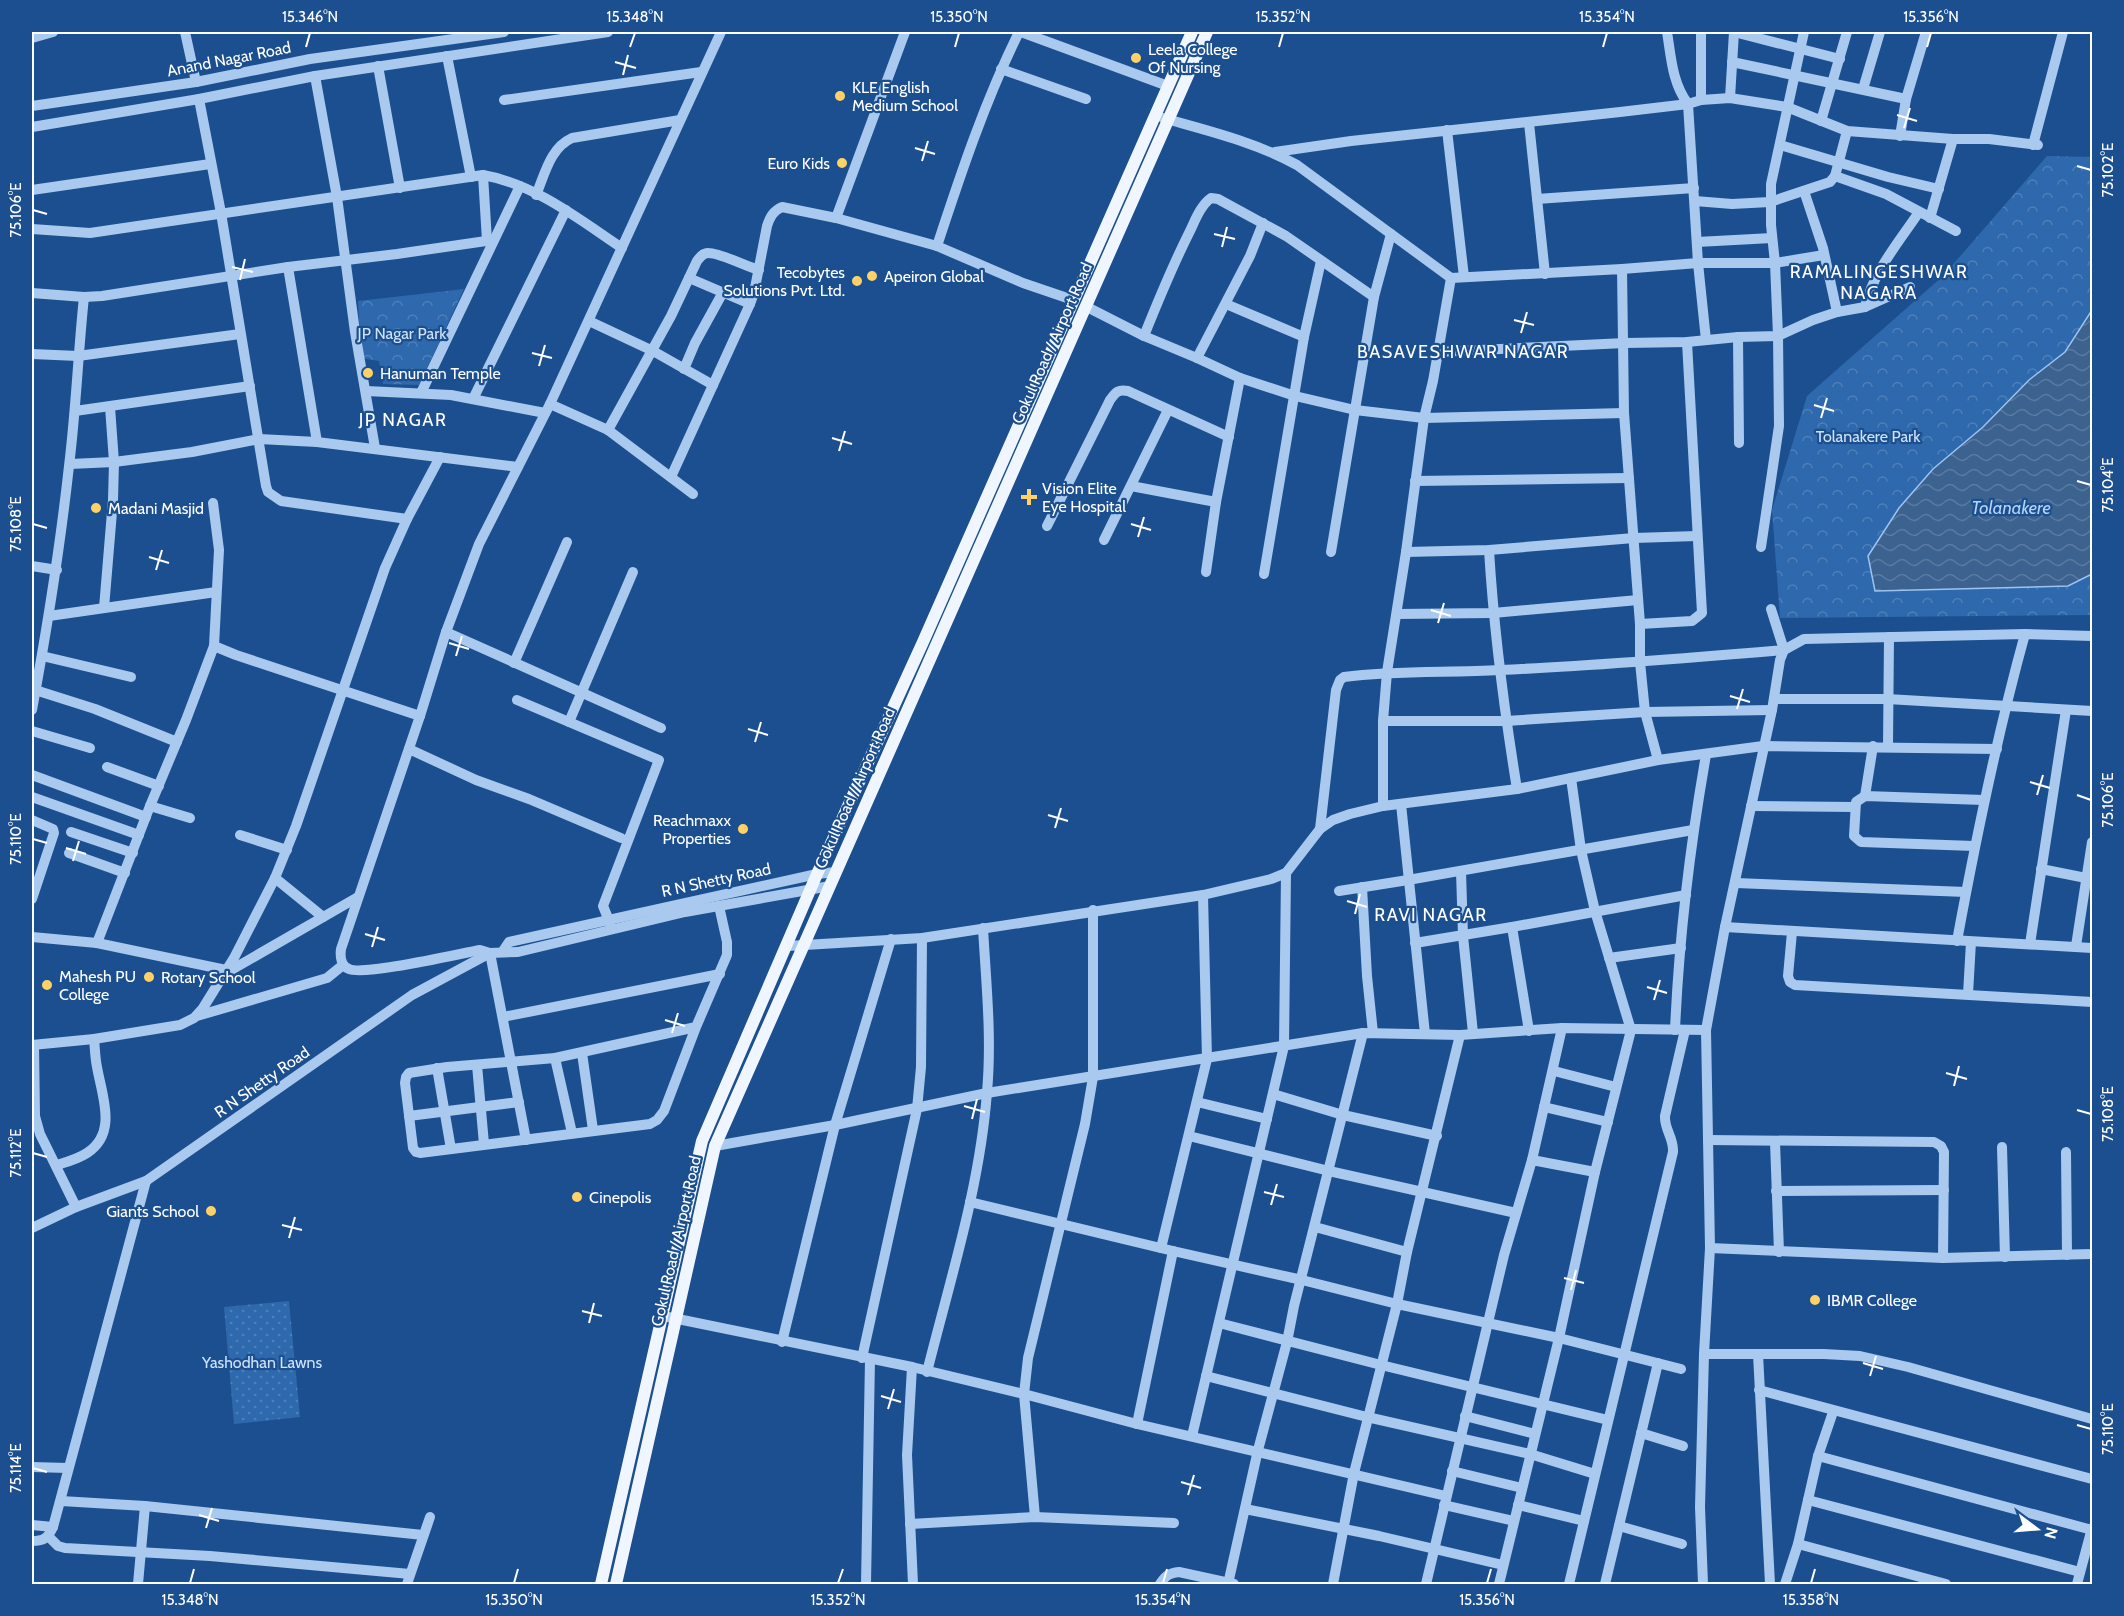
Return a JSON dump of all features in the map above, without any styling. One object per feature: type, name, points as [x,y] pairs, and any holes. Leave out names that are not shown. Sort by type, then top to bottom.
[{"type":"main road","name":"Gokul Road / Airport Road","points":[[601,1584],[702,1141],[818,874],[1192,32]]},
{"type":"main road","name":"Gokul Road / Airport Road","points":[[616,1584],[715,1146],[1207,32]]},
{"type":"street","points":[[32,38],[53,32]]},
{"type":"street","points":[[185,32],[196,82]]},
{"type":"street","name":"Anand Nagar Road","points":[[32,106],[196,82],[310,59],[504,32]]},
{"type":"street","points":[[32,127],[199,99],[315,76],[608,32]]},
{"type":"street","points":[[526,1140],[490,953],[480,950],[374,970],[354,970],[347,969],[343,965],[340,956],[341,949],[446,632],[478,544],[589,321],[721,32]]},
{"type":"street","points":[[836,218],[905,32]]},
{"type":"street","points":[[937,246],[975,132],[1019,32],[1168,86]]},
{"type":"street","points":[[1667,32],[1674,73],[1682,96],[1688,104],[1698,263],[1706,340]]},
{"type":"street","points":[[1701,32],[1701,100]]},
{"type":"street","points":[[1730,98],[1734,32],[1840,59]]},
{"type":"street","points":[[1761,547],[1779,426],[1778,336],[1770,202],[1771,184],[1800,49],[1801,32]]},
{"type":"street","points":[[1821,121],[1847,32]]},
{"type":"street","points":[[1863,89],[1880,32]]},
{"type":"street","points":[[1900,136],[1906,99],[1926,32]]},
{"type":"street","points":[[1274,152],[1730,98],[1787,107],[1847,131],[1953,140],[1989,139],[2035,145],[2063,32]]},
{"type":"street","points":[[447,56],[471,177]]},
{"type":"street","points":[[1732,62],[1906,99]]},
{"type":"street","points":[[378,66],[400,188]]},
{"type":"street","points":[[1001,69],[1086,99]]},
{"type":"street","points":[[504,100],[701,72]]},
{"type":"street","points":[[315,76],[337,197],[355,332],[375,448]]},
{"type":"street","points":[[199,99],[221,213],[268,492],[281,501],[407,519]]},
{"type":"street","points":[[1155,115],[1214,131],[1274,152],[1297,165],[1451,278],[1698,263],[1775,263],[1824,255]]},
{"type":"street","points":[[536,195],[554,152],[562,142],[572,138],[680,120]]},
{"type":"street","points":[[1529,123],[1545,274]]},
{"type":"street","points":[[1447,130],[1464,277]]},
{"type":"street","points":[[1695,201],[1732,204],[1770,202],[1830,182],[1835,176],[1847,131]]},
{"type":"street","points":[[1930,218],[1953,140]]},
{"type":"street","points":[[1780,145],[1939,189]]},
{"type":"street","points":[[32,190],[210,164]]},
{"type":"street","points":[[483,175],[490,240]]},
{"type":"street","points":[[32,230],[90,233],[483,175],[501,178],[520,186],[566,210],[622,248]]},
{"type":"street","points":[[1835,176],[1886,194],[1956,231]]},
{"type":"street","points":[[421,393],[482,266],[490,240],[520,186]]},
{"type":"street","points":[[1537,199],[1694,188]]},
{"type":"street","points":[[1804,191],[1824,255],[1837,312]]},
{"type":"street","points":[[1144,336],[1166,279],[1206,202],[1211,198],[1218,199],[1263,222],[1374,297]]},
{"type":"street","points":[[671,477],[750,304],[767,226],[775,210],[782,207],[836,218],[937,246],[1023,283],[1073,300]]},
{"type":"street","points":[[473,399],[566,210]]},
{"type":"street","points":[[1865,307],[1872,284],[1919,212]]},
{"type":"street","points":[[1197,357],[1250,256],[1263,222]]},
{"type":"street","points":[[1331,552],[1374,297],[1391,234]]},
{"type":"street","points":[[1697,242],[1772,238]]},
{"type":"street","points":[[32,293],[84,297],[490,240]]},
{"type":"street","points":[[608,430],[653,351],[702,255],[708,253],[759,270]]},
{"type":"street","points":[[1264,574],[1304,337],[1322,261]]},
{"type":"street","points":[[288,267],[317,442]]},
{"type":"street","points":[[1622,269],[1625,343],[1624,413],[1640,624],[1640,662],[1645,712],[1658,760]]},
{"type":"street","points":[[689,278],[750,304]]},
{"type":"street","points":[[1383,806],[1383,721],[1387,672],[1424,418],[1451,278]]},
{"type":"street","points":[[1438,352],[1778,336],[1837,312],[1865,307],[1910,287]]},
{"type":"street","points":[[684,369],[695,343],[722,294]]},
{"type":"street","points":[[32,710],[33,689],[42,656],[57,570],[70,464],[84,297]]},
{"type":"street","points":[[1226,304],[1304,337]]},
{"type":"street","points":[[1087,307],[1144,336],[1197,357],[1240,378],[1295,396],[1355,410],[1424,418],[1624,413]]},
{"type":"street","points":[[589,321],[653,351],[713,386]]},
{"type":"street","points":[[32,354],[78,356],[240,334]]},
{"type":"street","points":[[1738,337],[1739,443]]},
{"type":"street","points":[[1640,624],[1692,621],[1702,613],[1687,342]]},
{"type":"street","points":[[1206,572],[1216,502],[1240,378]]},
{"type":"street","points":[[75,411],[250,386]]},
{"type":"street","points":[[366,391],[421,393],[547,408],[608,430],[693,494]]},
{"type":"street","points":[[1047,526],[1116,392],[1128,391],[1229,437]]},
{"type":"street","points":[[104,608],[113,500],[114,462],[110,407]]},
{"type":"street","points":[[1104,540],[1168,410]]},
{"type":"street","points":[[70,464],[114,462],[205,450],[259,439],[375,448],[518,467]]},
{"type":"street","points":[[196,1016],[225,972],[275,878],[287,850],[385,568],[407,519],[440,458]]},
{"type":"street","points":[[1415,481],[1629,478]]},
{"type":"street","points":[[1131,486],[1216,502]]},
{"type":"street","points":[[97,943],[214,646],[219,550],[213,503]]},
{"type":"street","points":[[1406,552],[1489,550],[1634,538],[1697,536]]},
{"type":"street","points":[[514,663],[567,542]]},
{"type":"street","points":[[1489,550],[1499,670],[1517,789]]},
{"type":"street","points":[[32,566],[57,570]]},
{"type":"street","points":[[569,722],[633,572]]},
{"type":"street","points":[[49,616],[216,592]]},
{"type":"street","points":[[1397,615],[1493,613],[1638,600]]},
{"type":"street","points":[[1703,1584],[1700,1507],[1704,1354],[1710,1248],[1707,1030],[1725,927],[1773,705],[1780,660],[1784,650],[1771,609]]},
{"type":"street","points":[[446,632],[661,728]]},
{"type":"street","points":[[1320,829],[1336,690],[1340,680],[1344,677],[1387,672],[1499,670],[1640,662],[1784,650],[1804,639],[2025,634],[2092,636]]},
{"type":"street","points":[[1957,941],[1984,800],[2005,707],[2025,634]]},
{"type":"street","points":[[1887,746],[1889,637]]},
{"type":"street","points":[[214,646],[236,656],[420,716]]},
{"type":"street","points":[[42,656],[130,677]]},
{"type":"street","points":[[33,689],[95,709],[177,742]]},
{"type":"street","points":[[1383,721],[1506,721],[1887,699],[2092,711]]},
{"type":"street","points":[[517,700],[659,760],[603,906],[610,924]]},
{"type":"street","points":[[2030,944],[2066,710]]},
{"type":"street","points":[[32,731],[90,748]]},
{"type":"street","points":[[788,946],[922,938],[1093,910],[1203,895],[1271,879],[1286,873],[1320,829],[1333,820],[1383,806],[1517,789],[1658,760],[1764,746],[1997,749]]},
{"type":"street","points":[[1865,796],[1874,746]]},
{"type":"street","points":[[409,749],[476,780],[529,799],[621,838]]},
{"type":"street","points":[[1569,1584],[1673,1152],[1674,1145],[1665,1116],[1680,1030],[1681,948],[1686,895],[1706,755]]},
{"type":"street","points":[[107,767],[159,786]]},
{"type":"street","points":[[32,775],[146,817]]},
{"type":"street","points":[[1499,1584],[1559,1338],[1595,1173],[1631,1030],[1595,911],[1581,850],[1571,778]]},
{"type":"street","points":[[1974,846],[1861,842],[1854,836],[1856,802],[1865,796],[1984,800]]},
{"type":"street","points":[[32,797],[139,835]]},
{"type":"street","points":[[1401,804],[1425,1034]]},
{"type":"street","points":[[150,806],[190,818]]},
{"type":"street","points":[[1751,806],[1856,807]]},
{"type":"street","points":[[32,820],[50,826],[54,833],[32,899]]},
{"type":"street","points":[[1338,891],[1694,830]]},
{"type":"street","points":[[71,832],[133,853]]},
{"type":"street","points":[[240,835],[287,850]]},
{"type":"street","points":[[2076,946],[2092,842]]},
{"type":"street","points":[[69,853],[125,873]]},
{"type":"street","points":[[2041,869],[2086,878]]},
{"type":"street","points":[[1461,871],[1463,936],[1473,1033]]},
{"type":"street","name":"R N Shetty Road","points":[[610,924],[730,898],[818,874],[836,873]]},
{"type":"street","points":[[1192,1436],[1284,1046],[1286,873]]},
{"type":"street","points":[[275,878],[323,917]]},
{"type":"street","points":[[1736,883],[1966,892]]},
{"type":"street","name":"R N Shetty Road","points":[[32,1228],[76,1207],[146,1181],[412,995],[490,953],[503,951],[509,942],[719,906],[730,898],[830,886]]},
{"type":"street","points":[[1160,1584],[1171,1573],[1179,1572],[1230,1584],[1258,1450],[1343,1115],[1368,1033],[1362,887]]},
{"type":"street","points":[[1161,1248],[1207,1059],[1203,895]]},
{"type":"street","points":[[1415,943],[1686,895]]},
{"type":"street","points":[[32,937],[97,943],[225,972],[358,897]]},
{"type":"street","points":[[696,1027],[555,1058],[414,1072],[406,1077],[416,1152],[650,1124],[657,1120],[664,1110],[696,1027],[720,974],[727,949],[719,906]]},
{"type":"street","points":[[1035,1517],[1024,1394],[1028,1358],[1085,1124],[1093,1077],[1093,910]]},
{"type":"street","points":[[1512,927],[1529,1031]]},
{"type":"street","points":[[1725,927],[2092,948]]},
{"type":"street","points":[[927,1372],[970,1202],[980,1149],[990,1045],[983,928]]},
{"type":"street","points":[[1792,932],[1788,976],[1790,982],[1795,985],[2092,1002]]},
{"type":"street","points":[[866,1584],[866,1359],[917,1108],[921,1067],[922,938]]},
{"type":"street","points":[[782,1342],[835,1125],[891,939]]},
{"type":"street","points":[[1968,994],[1971,942]]},
{"type":"street","points":[[1609,958],[1681,948]]},
{"type":"street","points":[[76,1207],[40,1134],[34,1116],[33,1045],[94,1039],[180,1025],[196,1016],[327,978],[343,965]]},
{"type":"street","points":[[503,1017],[720,974]]},
{"type":"street","points":[[715,1146],[835,1125],[987,1093],[1368,1033],[1460,1035],[1562,1028],[1707,1030]]},
{"type":"street","points":[[1426,1584],[1488,1323],[1554,1071],[1562,1028]]},
{"type":"street","points":[[1333,1584],[1354,1473],[1397,1304],[1407,1252],[1460,1035]]},
{"type":"street","points":[[57,1165],[87,1153],[98,1143],[105,1129],[106,1113],[94,1039]]},
{"type":"street","points":[[582,1053],[593,1130]]},
{"type":"street","points":[[555,1058],[572,1133]]},
{"type":"street","points":[[477,1065],[484,1144]]},
{"type":"street","points":[[437,1068],[451,1149]]},
{"type":"street","points":[[1554,1071],[1616,1088]]},
{"type":"street","points":[[1273,1094],[1343,1115],[1437,1136]]},
{"type":"street","points":[[410,1116],[519,1102]]},
{"type":"street","points":[[1197,1102],[1267,1119]]},
{"type":"street","points":[[1545,1107],[1608,1122]]},
{"type":"street","points":[[1189,1136],[1329,1172],[1516,1213]]},
{"type":"street","points":[[1708,1140],[1934,1142],[1941,1146],[1944,1152],[1944,1258]]},
{"type":"street","points":[[1775,1142],[1779,1252]]},
{"type":"street","points":[[2002,1147],[2005,1257]]},
{"type":"street","points":[[2066,1152],[2067,1255]]},
{"type":"street","points":[[1532,1160],[1595,1173]]},
{"type":"street","points":[[32,1541],[43,1540],[51,1532],[146,1181]]},
{"type":"street","points":[[1776,1191],[1944,1190]]},
{"type":"street","points":[[970,1202],[1397,1304],[1559,1338],[1681,1369]]},
{"type":"street","points":[[1315,1227],[1407,1252]]},
{"type":"street","points":[[1710,1248],[1944,1258],[2092,1254]]},
{"type":"street","points":[[1137,1424],[1173,1251]]},
{"type":"street","points":[[662,1315],[782,1342],[912,1367],[1137,1424],[1354,1473],[1514,1521]]},
{"type":"street","points":[[1219,1323],[1608,1420]]},
{"type":"street","points":[[1704,1354],[1860,1356],[1908,1367],[2092,1419]]},
{"type":"street","points":[[1758,1354],[1770,1584]]},
{"type":"street","points":[[1605,1584],[1658,1363]]},
{"type":"street","points":[[912,1367],[907,1455],[913,1584]]},
{"type":"street","points":[[1206,1376],[1367,1417],[1530,1454],[1595,1474]]},
{"type":"street","points":[[1759,1390],[1833,1412],[2092,1479]]},
{"type":"street","points":[[1785,1584],[1798,1544],[1818,1456],[1833,1412]]},
{"type":"street","points":[[1465,1416],[1535,1434]]},
{"type":"street","points":[[1641,1433],[1683,1446]]},
{"type":"street","points":[[1818,1456],[2092,1529],[2077,1584]]},
{"type":"street","points":[[32,1467],[68,1468]]},
{"type":"street","points":[[1452,1471],[1522,1488]]},
{"type":"street","points":[[1808,1500],[2080,1572]]},
{"type":"street","points":[[60,1501],[145,1506],[423,1535]]},
{"type":"street","points":[[1518,1505],[1584,1521]]},
{"type":"street","points":[[138,1584],[145,1506]]},
{"type":"street","points":[[1245,1509],[1503,1565]]},
{"type":"street","points":[[32,1526],[51,1532],[58,1546],[65,1548],[210,1556],[408,1579],[430,1517]]},
{"type":"street","points":[[910,1524],[1035,1517],[1174,1523]]},
{"type":"street","points":[[1619,1526],[1682,1544]]},
{"type":"street","points":[[1798,1544],[1946,1584]]},
{"type":"green space","name":"Tolanakere Park","points":[[2047,156],[2092,157],[2092,310],[2065,352],[2029,380],[1983,427],[1933,469],[1899,508],[1868,556],[2068,586],[2092,574],[2092,615],[1780,618],[1772,510],[1807,396],[1943,276]]},
{"type":"green space","name":"JP Nagar Park","points":[[464,289],[419,385],[383,384],[379,361],[361,358],[358,301]]},
{"type":"green space","name":"Yashodhan Lawns","points":[[289,1301],[300,1417],[234,1424],[224,1307]]},
{"type":"water","name":"Tolanakere","points":[[2092,310],[2092,574],[2068,586],[1875,591],[1868,556],[1899,508],[1933,469],[1983,427],[2029,380],[2065,352]]},
{"type":"place","name":"Leela College Of Nursing","points":[[1136,58]]},
{"type":"place","name":"KLE English Medium School","points":[[840,96]]},
{"type":"place","name":"Euro Kids","points":[[842,163]]},
{"type":"place","name":"Apeiron Global","points":[[872,276]]},
{"type":"place","name":"Tecobytes Solutions Pvt. Ltd.","points":[[857,281]]},
{"type":"place","name":"Hanuman Temple","points":[[368,373]]},
{"type":"place","name":"Vision Elite Eye Hospital","points":[[1029,497]]},
{"type":"place","name":"Madani Masjid","points":[[96,508]]},
{"type":"place","name":"Reachmaxx Properties","points":[[743,829]]},
{"type":"place","name":"Rotary School","points":[[149,977]]},
{"type":"place","name":"Mahesh PU College","points":[[47,985]]},
{"type":"place","name":"Cinepolis","points":[[577,1197]]},
{"type":"place","name":"Giants School","points":[[211,1211]]},
{"type":"place","name":"IBMR College","points":[[1815,1300]]},
{"type":"district","name":"RAMALINGESHWAR NAGARA","points":[[1879,282]]},
{"type":"district","name":"BASAVESHWAR NAGAR","points":[[1463,352]]},
{"type":"district","name":"JP NAGAR","points":[[403,420]]},
{"type":"district","name":"RAVI NAGAR","points":[[1431,915]]}]
